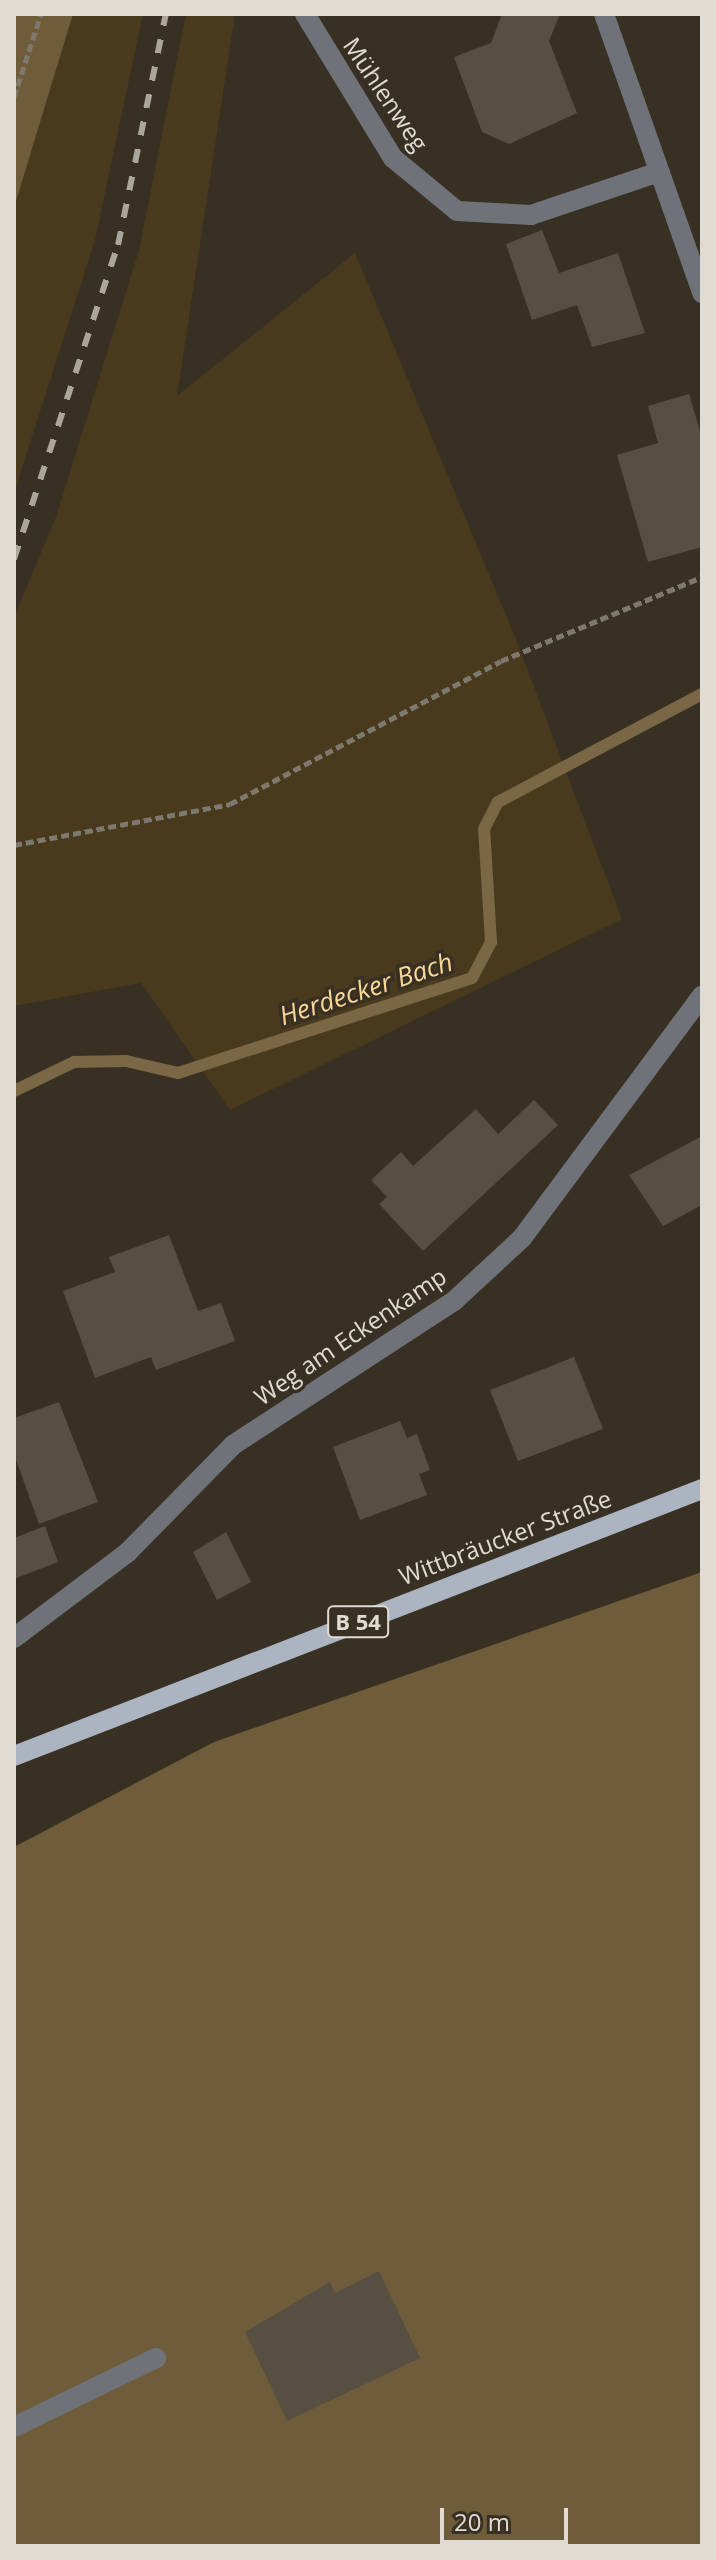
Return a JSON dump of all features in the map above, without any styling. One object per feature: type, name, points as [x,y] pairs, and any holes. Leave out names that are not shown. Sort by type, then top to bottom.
[{"type":"main road","name":"Wittbräucker Straße","points":[[14,1756],[702,1489]]},
{"type":"street","name":"Mühlenweg","points":[[305,14],[393,158],[457,211],[531,215],[659,172]]},
{"type":"street","points":[[604,14],[702,293]]},
{"type":"street","name":"Weg am Eckenkamp","points":[[14,1638],[128,1552],[233,1445],[454,1301],[522,1238],[702,996]]},
{"type":"street","points":[[14,2427],[156,2358]]},
{"type":"path","points":[[14,97],[41,14]]},
{"type":"path","points":[[14,845],[230,804],[501,661],[702,577]]},
{"type":"shaded area","points":[[14,14],[73,14],[14,208]]},
{"type":"shaded area","points":[[73,14],[143,14],[95,240],[14,493],[14,208]]},
{"type":"shaded area","points":[[186,14],[235,14],[177,396],[355,253],[515,637],[622,919],[230,1110],[141,983],[14,1006],[14,617],[56,517],[139,250]]},
{"type":"shaded area","points":[[702,1572],[702,2546],[14,2546],[14,1847],[214,1742]]},
{"type":"building","points":[[502,14],[560,14],[549,41],[577,113],[509,144],[482,132],[454,57],[491,43]]},
{"type":"building","points":[[542,230],[559,273],[618,253],[645,333],[592,347],[577,305],[532,320],[506,244]]},
{"type":"building","points":[[689,394],[702,438],[702,547],[648,562],[617,455],[658,443],[648,406]]},
{"type":"building","points":[[534,1100],[558,1125],[423,1251],[379,1204],[387,1197],[371,1180],[401,1152],[413,1166],[476,1109],[498,1134]]},
{"type":"building","points":[[702,1136],[702,1205],[663,1226],[629,1175]]},
{"type":"building","points":[[169,1235],[198,1311],[221,1303],[235,1341],[156,1370],[151,1357],[95,1378],[63,1291],[115,1272],[109,1257]]},
{"type":"building","points":[[574,1357],[603,1429],[518,1461],[490,1390]]},
{"type":"building","points":[[59,1402],[98,1502],[39,1524],[14,1454],[14,1418]]},
{"type":"building","points":[[400,1421],[407,1438],[417,1434],[430,1470],[419,1474],[427,1495],[360,1520],[333,1447]]},
{"type":"building","points":[[45,1526],[58,1562],[14,1579],[14,1538]]},
{"type":"building","points":[[226,1532],[251,1582],[217,1600],[193,1552]]},
{"type":"building","points":[[379,2271],[420,2358],[287,2421],[245,2332],[330,2282],[335,2293]]},
{"type":"waterway","name":"Herdecker Bach","points":[[14,1091],[74,1062],[126,1061],[178,1073],[472,978],[491,942],[484,829],[498,802],[702,694]]},
{"type":"railway","points":[[14,559],[118,245],[166,14]]}]
